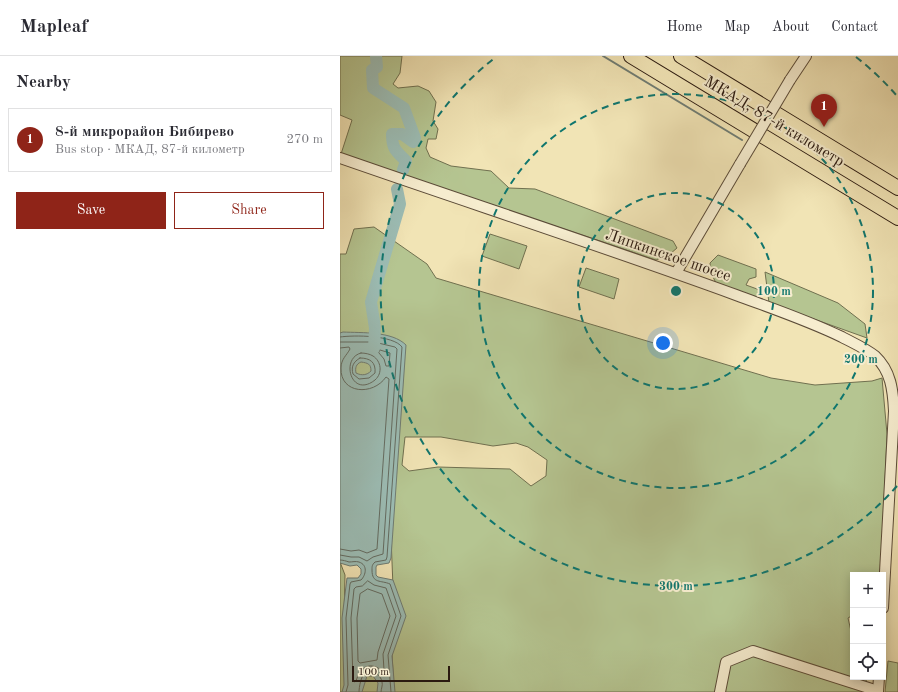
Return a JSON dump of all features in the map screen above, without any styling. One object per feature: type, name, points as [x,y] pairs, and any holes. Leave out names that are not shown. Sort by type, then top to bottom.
[{"type":"highway","name":"МКАД, 87-й километр","points":[[631,56],[898,218]]},
{"type":"highway","name":"МКАД, 87-й километр","points":[[681,56],[898,188]]},
{"type":"street","points":[[676,273],[790,80],[806,56]]},
{"type":"street","name":"Липкинское шоссе","points":[[340,158],[676,273],[822,328],[868,351],[888,372],[893,395],[894,428],[885,572]]},
{"type":"street","points":[[720,692],[726,662],[753,651],[878,692],[879,680]]},
{"type":"green space","points":[[340,56],[402,56],[400,73],[393,84],[398,88],[418,86],[429,91],[436,102],[433,121],[438,129],[436,139],[428,139],[426,148],[430,157],[451,166],[491,171],[509,188],[535,189],[673,241],[677,248],[670,254],[656,260],[341,154],[352,120],[340,115]]},
{"type":"green space","points":[[374,227],[427,264],[436,278],[771,378],[815,385],[872,381],[882,378],[887,434],[881,572],[850,572],[850,617],[848,618],[850,627],[850,680],[866,680],[870,692],[394,692],[392,654],[393,587],[391,537],[405,346],[340,337],[340,254],[346,254],[354,229]],"holes":[[[405,437],[441,437],[493,446],[516,443],[528,447],[547,460],[546,476],[531,486],[510,469],[438,467],[409,471],[402,465]]]},
{"type":"green space","points":[[490,234],[527,246],[519,269],[482,256]]},
{"type":"green space","points":[[718,255],[756,269],[756,277],[749,279],[746,285],[757,289],[761,293],[757,297],[717,285],[711,273],[710,263]]},
{"type":"green space","points":[[586,268],[619,279],[614,299],[579,287]]},
{"type":"green space","points":[[765,272],[838,303],[865,324],[867,338],[769,303]]},
{"type":"green space","points":[[366,357],[374,367],[371,377],[355,377],[353,365]]},
{"type":"green space","points":[[340,562],[345,575],[344,619],[349,692],[340,692]]},
{"type":"green space","points":[[888,661],[898,663],[898,692],[885,692]]},
{"type":"green space","points":[[365,674],[378,674],[380,692],[358,692]]},
{"type":"water","points":[[340,333],[368,333],[385,335],[400,340],[406,345],[391,558],[389,563],[377,565],[376,567],[376,575],[378,577],[393,580],[406,616],[392,656],[395,692],[377,692],[378,683],[373,676],[367,676],[362,692],[342,692],[344,685],[342,618],[347,578],[358,578],[361,574],[361,569],[357,565],[350,566],[340,563]],"holes":[[[361,362],[370,365],[371,371],[364,375],[356,373],[357,365]]]},
{"type":"waterway","points":[[376,56],[377,67],[372,70],[373,88],[404,108],[415,138],[413,142],[402,134],[392,134],[395,149],[406,161],[403,170]]},
{"type":"waterway","points":[[603,56],[742,140]]},
{"type":"waterway","points":[[374,348],[375,328],[371,302],[400,204],[397,189]]},
{"type":"place","name":"8-й микрорайон Бибирево","points":[[824,127]]}]
